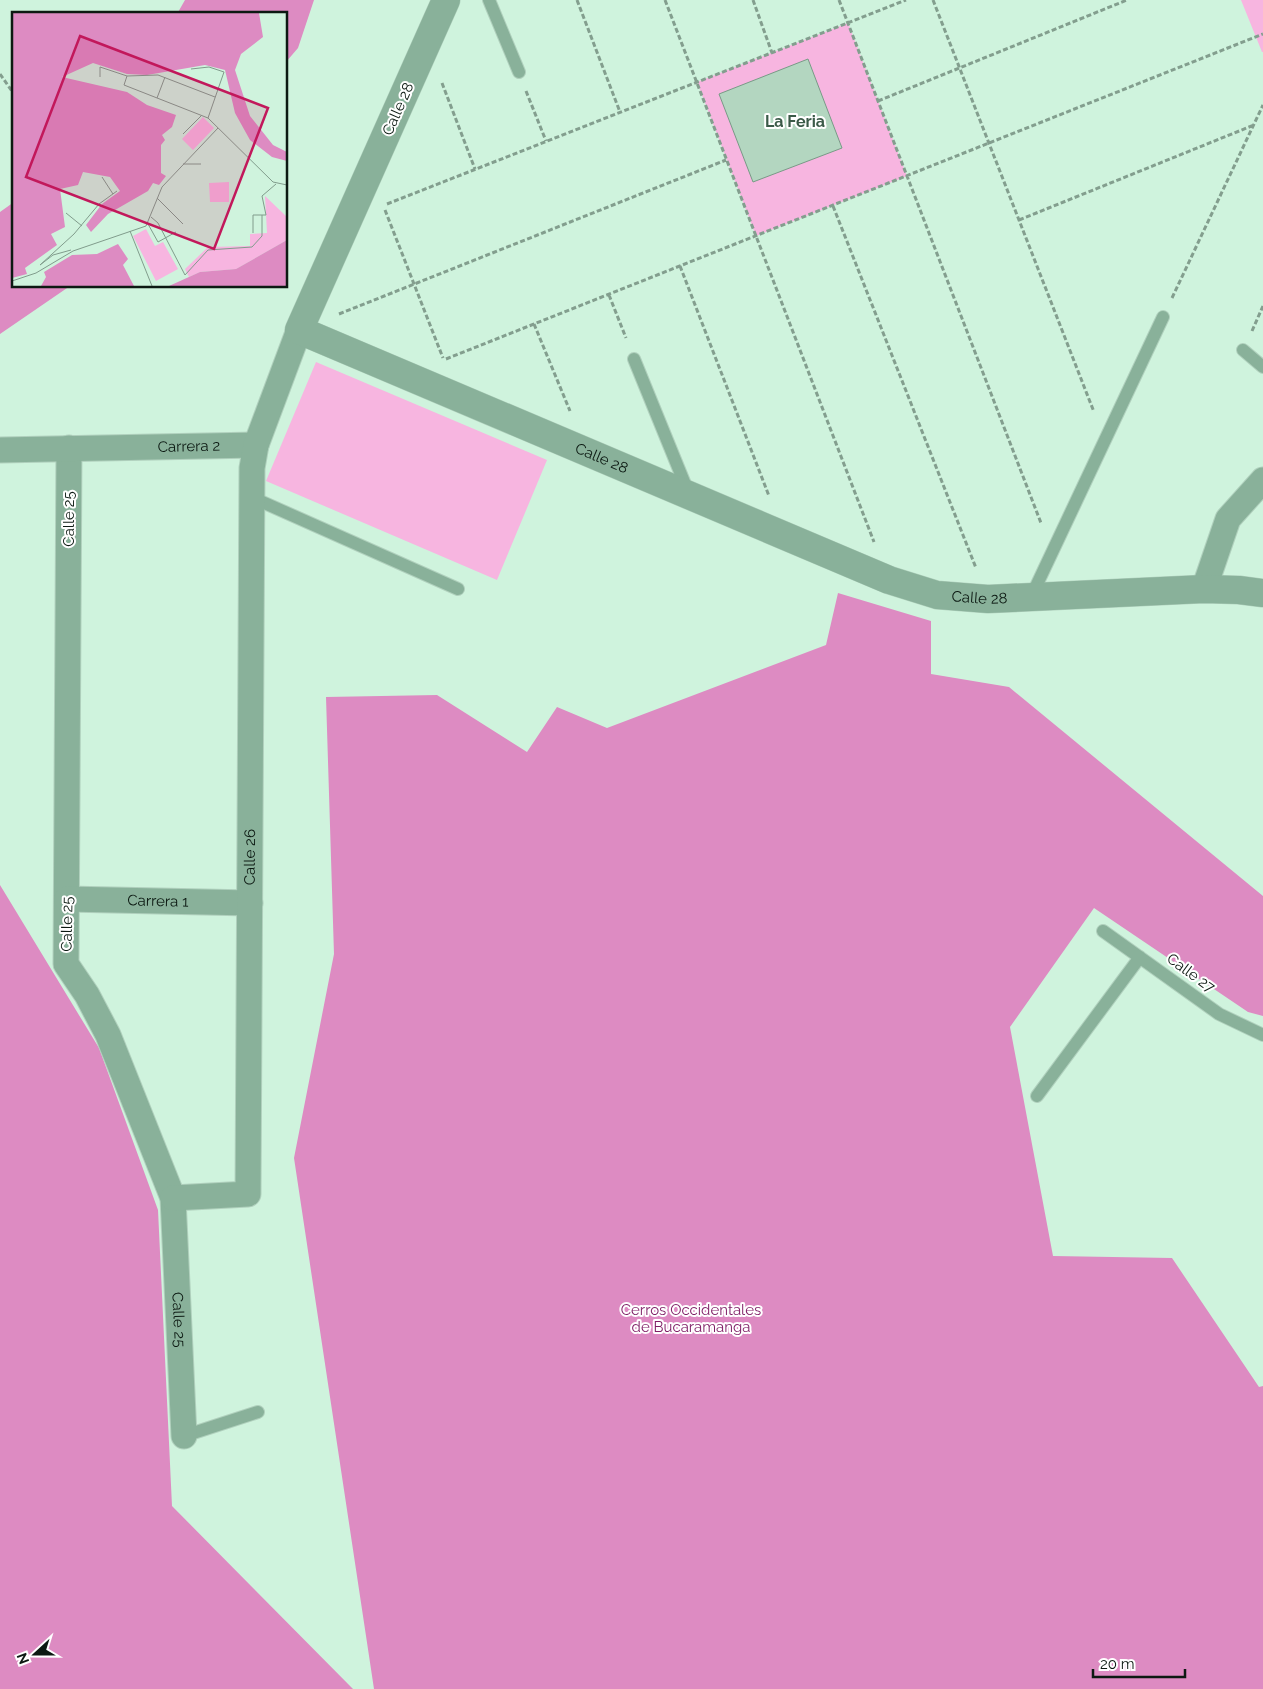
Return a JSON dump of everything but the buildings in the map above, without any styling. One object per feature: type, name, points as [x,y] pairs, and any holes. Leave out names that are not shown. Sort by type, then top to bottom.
[{"type":"street","name":"Calle 28","points":[[446,0],[299,330],[889,580],[937,595],[988,599],[1204,589],[1263,593]]},
{"type":"street","points":[[256,445],[299,330]]},
{"type":"street","name":"Carrera 2","points":[[0,450],[256,445]]},
{"type":"street","name":"Calle 26","points":[[173,1198],[248,1194],[251,498],[252,468],[256,445]]},
{"type":"street","name":"Calle 25","points":[[70,448],[66,964],[108,1035],[173,1198],[184,1436]]},
{"type":"street","points":[[1204,589],[1228,520],[1263,480]]},
{"type":"street","name":"Carrera 1","points":[[67,899],[250,903]]},
{"type":"lane","points":[[490,0],[519,72]]},
{"type":"lane","points":[[1031,597],[1163,316]]},
{"type":"lane","points":[[1243,350],[1263,367]]},
{"type":"lane","points":[[634,359],[689,495]]},
{"type":"lane","points":[[251,498],[458,589]]},
{"type":"lane","name":"Calle 27","points":[[1103,931],[1219,1014],[1263,1035]]},
{"type":"lane","points":[[1037,1096],[1140,957]]},
{"type":"lane","points":[[184,1436],[258,1412]]},
{"type":"path","points":[[577,0],[620,112]]},
{"type":"path","points":[[665,0],[889,580]]},
{"type":"path","points":[[753,0],[772,52]]},
{"type":"path","points":[[839,0],[1053,551]]},
{"type":"path","points":[[444,360],[383,205],[906,0]]},
{"type":"path","points":[[933,0],[1104,440]]},
{"type":"path","points":[[878,101],[1127,0]]},
{"type":"path","points":[[406,375],[1263,34]]},
{"type":"path","points":[[427,43],[475,170]]},
{"type":"path","points":[[519,72],[546,141]]},
{"type":"path","points":[[0,74],[12,91]]},
{"type":"path","points":[[1163,316],[1263,105]]},
{"type":"path","points":[[1019,220],[1254,125]]},
{"type":"path","points":[[299,330],[726,160]]},
{"type":"path","points":[[832,206],[988,599]]},
{"type":"path","points":[[680,266],[784,536]]},
{"type":"path","points":[[608,295],[634,359]]},
{"type":"path","points":[[534,324],[586,452]]},
{"type":"shaded area","points":[[1241,0],[1263,0],[1263,52],[1262,52]]},
{"type":"shaded area","points":[[848,23],[907,176],[756,236],[697,82]]},
{"type":"shaded area","points":[[316,362],[547,460],[497,580],[266,481]]},
{"type":"green space","points":[[185,0],[314,0],[298,48],[288,60],[288,12],[178,12]]},
{"type":"green space","points":[[12,203],[12,288],[67,288],[0,334],[0,212]]},
{"type":"green space","name":"Cerros Occidentales de Bucaramanga","points":[[838,593],[931,621],[931,674],[1009,687],[1263,896],[1263,1016],[1248,1012],[1094,908],[1010,1027],[1053,1256],[1172,1258],[1259,1387],[1263,1386],[1263,1689],[374,1689],[294,1158],[334,954],[326,697],[437,695],[527,752],[557,707],[607,728],[826,645]]},
{"type":"green space","points":[[0,885],[99,1048],[158,1210],[172,1506],[353,1689],[0,1689]]},
{"type":"district","name":"La Feria","points":[[795,121]]}]
